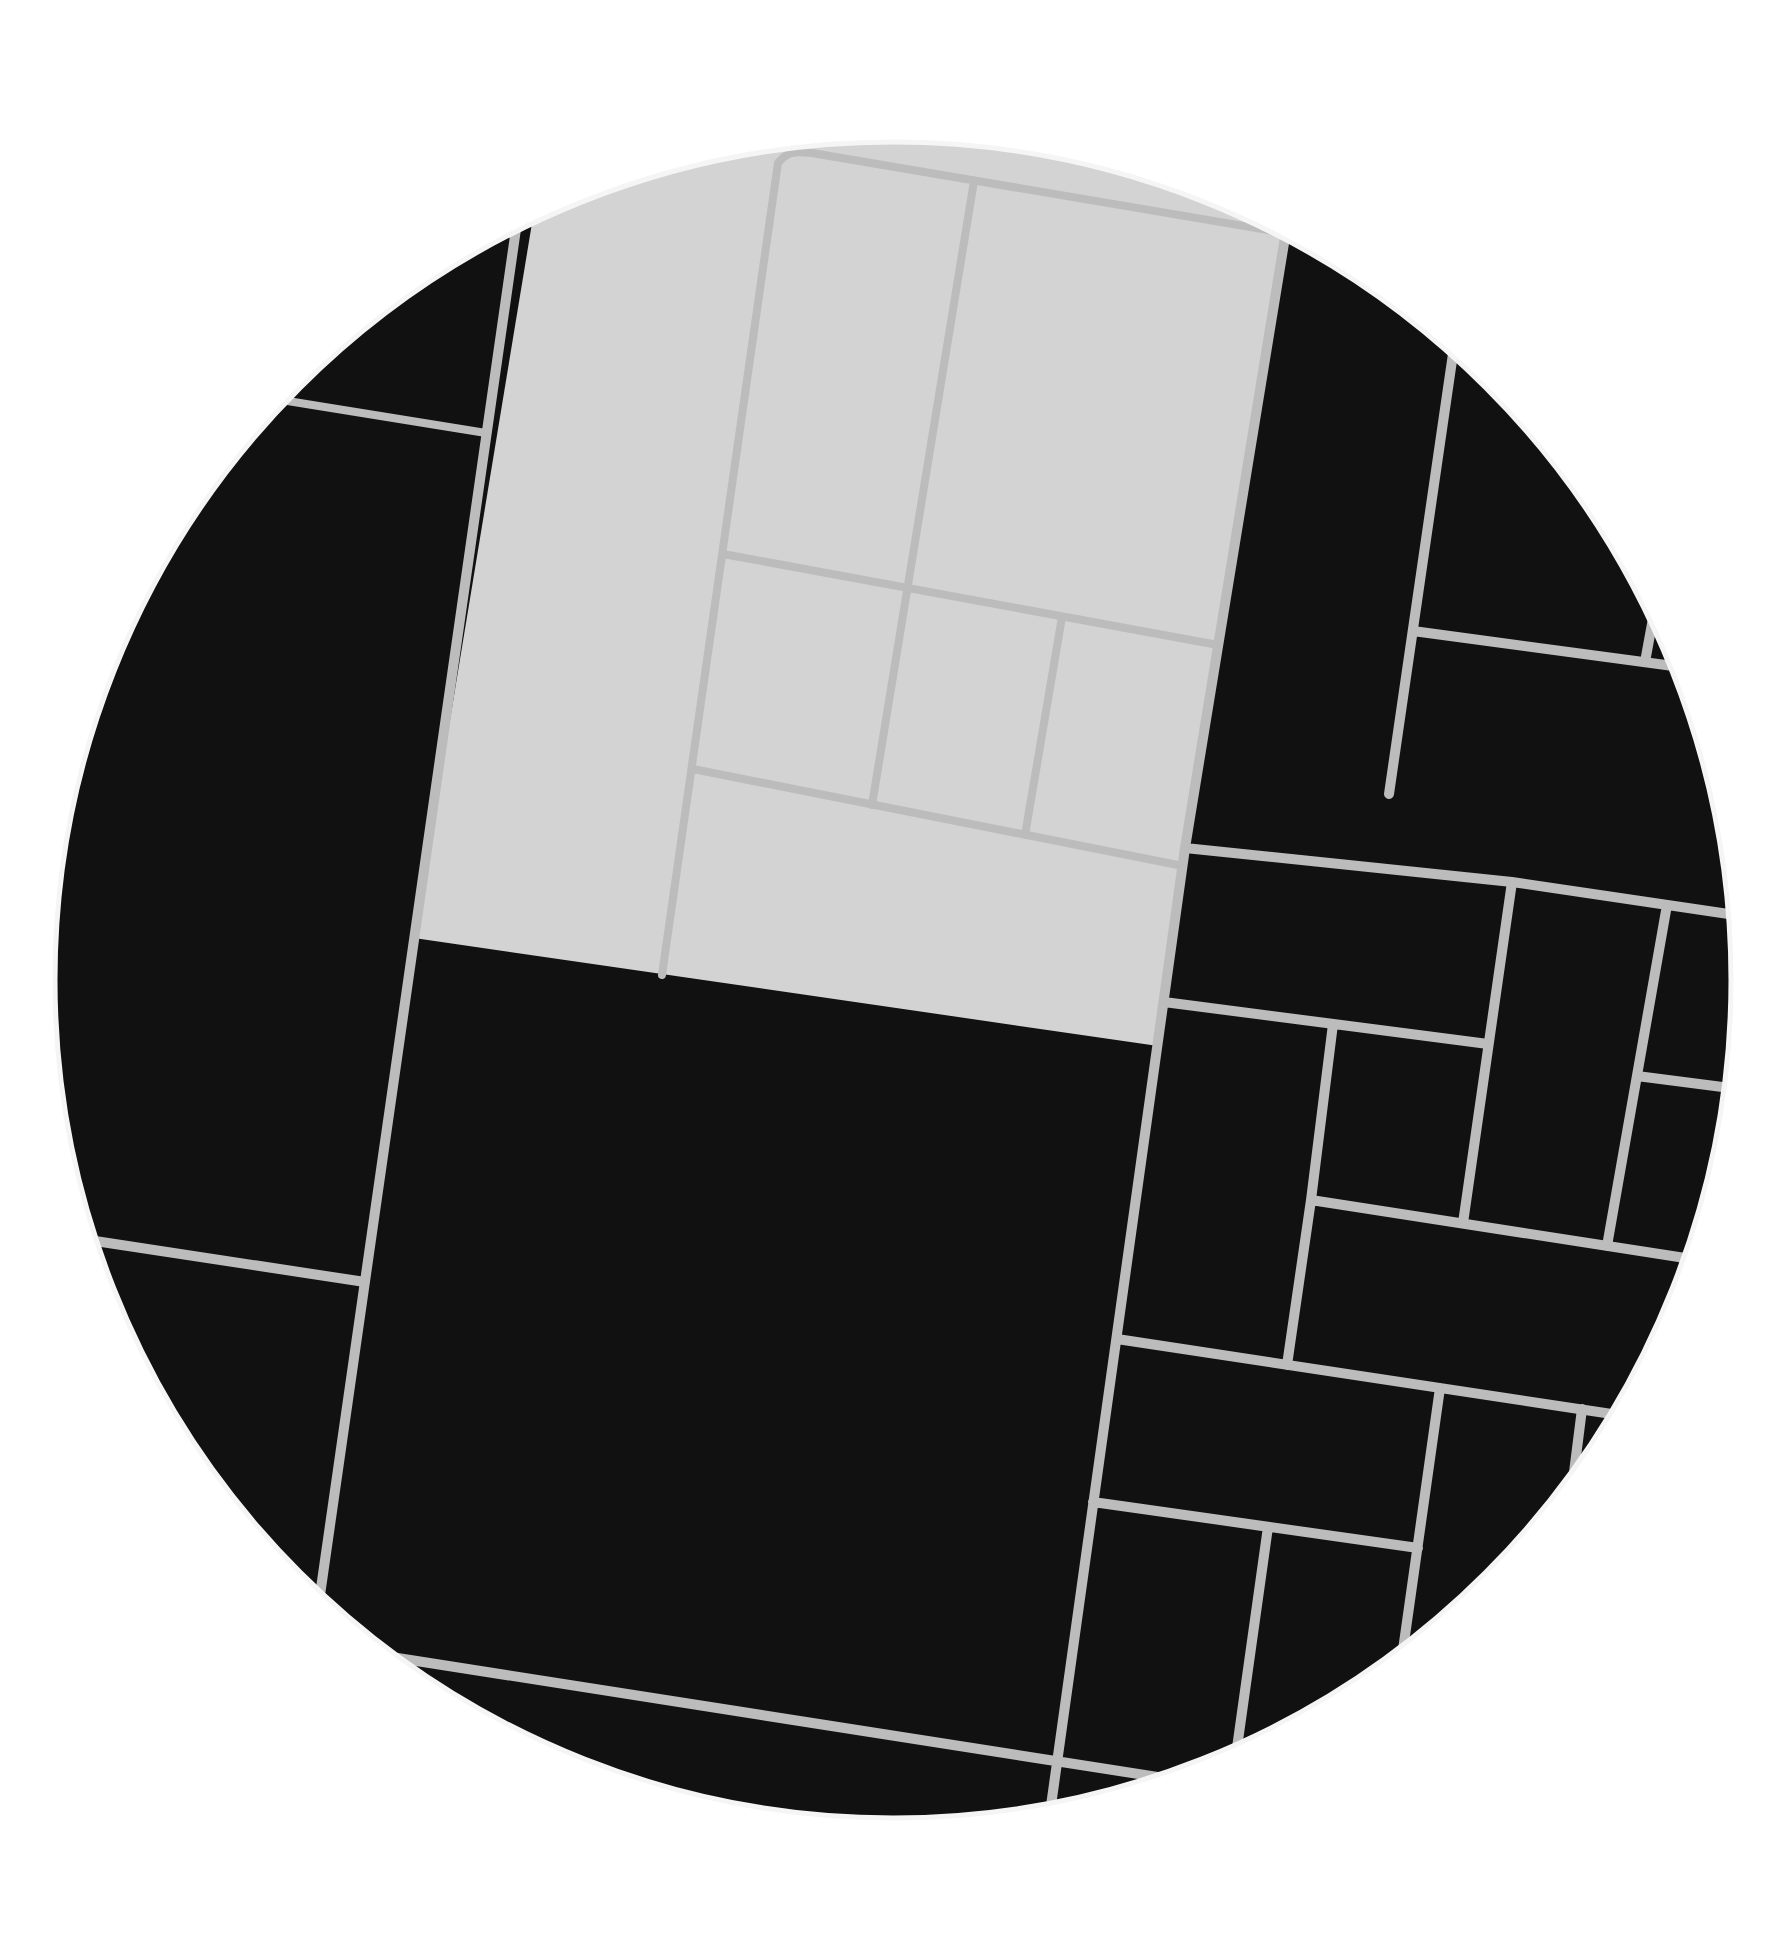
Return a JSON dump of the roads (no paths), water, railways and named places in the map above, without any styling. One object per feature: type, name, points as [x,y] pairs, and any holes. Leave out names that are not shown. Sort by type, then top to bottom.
[{"type":"street","points":[[320,1591],[516,231]]},
{"type":"street","points":[[1053,1802],[1185,848],[1284,239]]},
{"type":"street","points":[[1389,794],[1453,355]]},
{"type":"street","points":[[1645,662],[1652,625]]},
{"type":"street","points":[[1413,630],[1670,665]]},
{"type":"street","points":[[1185,848],[1512,882],[1728,914]]},
{"type":"street","points":[[1463,1224],[1512,882]]},
{"type":"street","points":[[1607,1246],[1666,905]]},
{"type":"street","points":[[1164,1002],[1488,1044]]},
{"type":"street","points":[[1286,1365],[1334,1024]]},
{"type":"street","points":[[1637,1076],[1724,1087]]},
{"type":"street","points":[[1311,1200],[1684,1258]]},
{"type":"street","points":[[97,1241],[364,1282]]},
{"type":"street","points":[[1117,1339],[1610,1414]]},
{"type":"street","points":[[1404,1643],[1440,1388]]},
{"type":"street","points":[[1575,1466],[1582,1409]]},
{"type":"street","points":[[1094,1502],[1418,1548]]},
{"type":"street","points":[[1238,1743],[1268,1527]]},
{"type":"street","points":[[404,1659],[1152,1776]]},
{"type":"lane","points":[[662,975],[778,164],[784,155],[812,154],[1256,224]]},
{"type":"lane","points":[[872,805],[974,181]]},
{"type":"lane","points":[[287,401],[486,433]]},
{"type":"lane","points":[[723,554],[1218,645]]},
{"type":"lane","points":[[1026,835],[1062,618]]},
{"type":"lane","points":[[693,769],[1183,866]]}]
